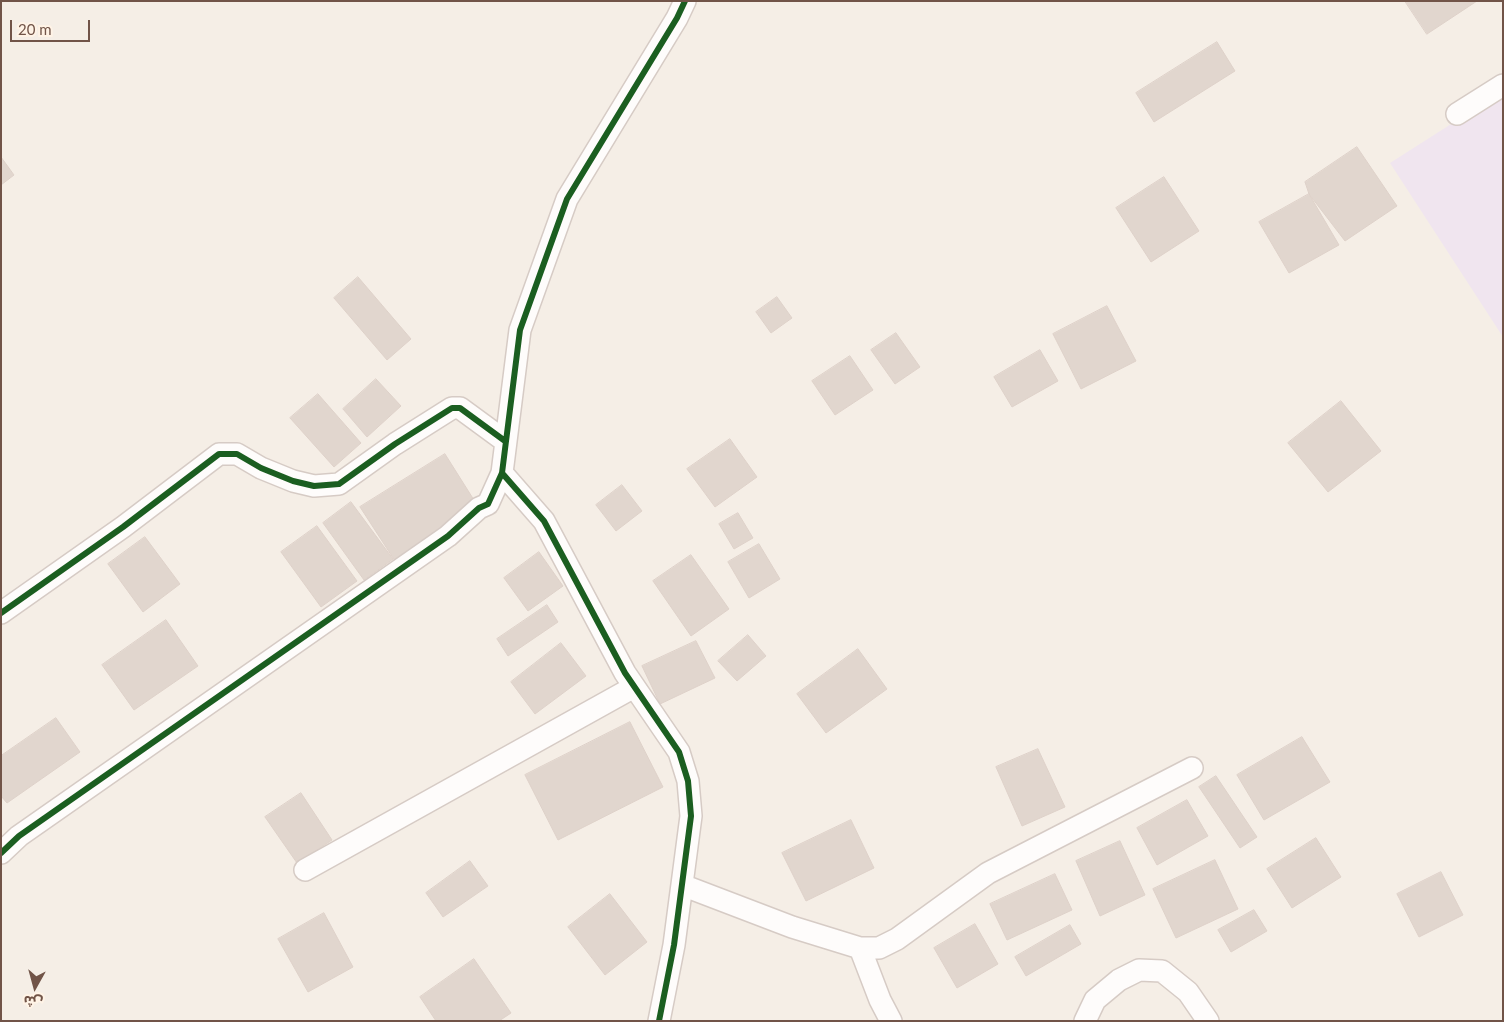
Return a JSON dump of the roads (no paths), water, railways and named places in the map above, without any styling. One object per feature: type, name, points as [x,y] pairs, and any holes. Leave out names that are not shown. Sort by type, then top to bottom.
[{"type":"street","points":[[1,853],[19,836],[448,536],[479,508],[488,504],[502,473],[520,330],[567,199],[685,1]]},
{"type":"street","points":[[1457,114],[1503,85]]},
{"type":"street","points":[[1,613],[123,527],[219,454],[237,454],[269,471],[294,481],[314,486],[340,484],[395,444],[452,408],[460,408],[505,440]]},
{"type":"street","points":[[502,473],[544,521],[625,674],[679,752],[688,781],[691,816],[674,945],[659,1021]]},
{"type":"street","points":[[305,870],[634,687]]},
{"type":"street","points":[[682,885],[792,927],[860,948],[879,948],[897,939],[988,873],[1192,768]]},
{"type":"street","points":[[860,948],[880,1000],[891,1021]]},
{"type":"street","points":[[1085,1021],[1095,1000],[1119,980],[1139,970],[1162,971],[1188,992],[1208,1021]]}]
